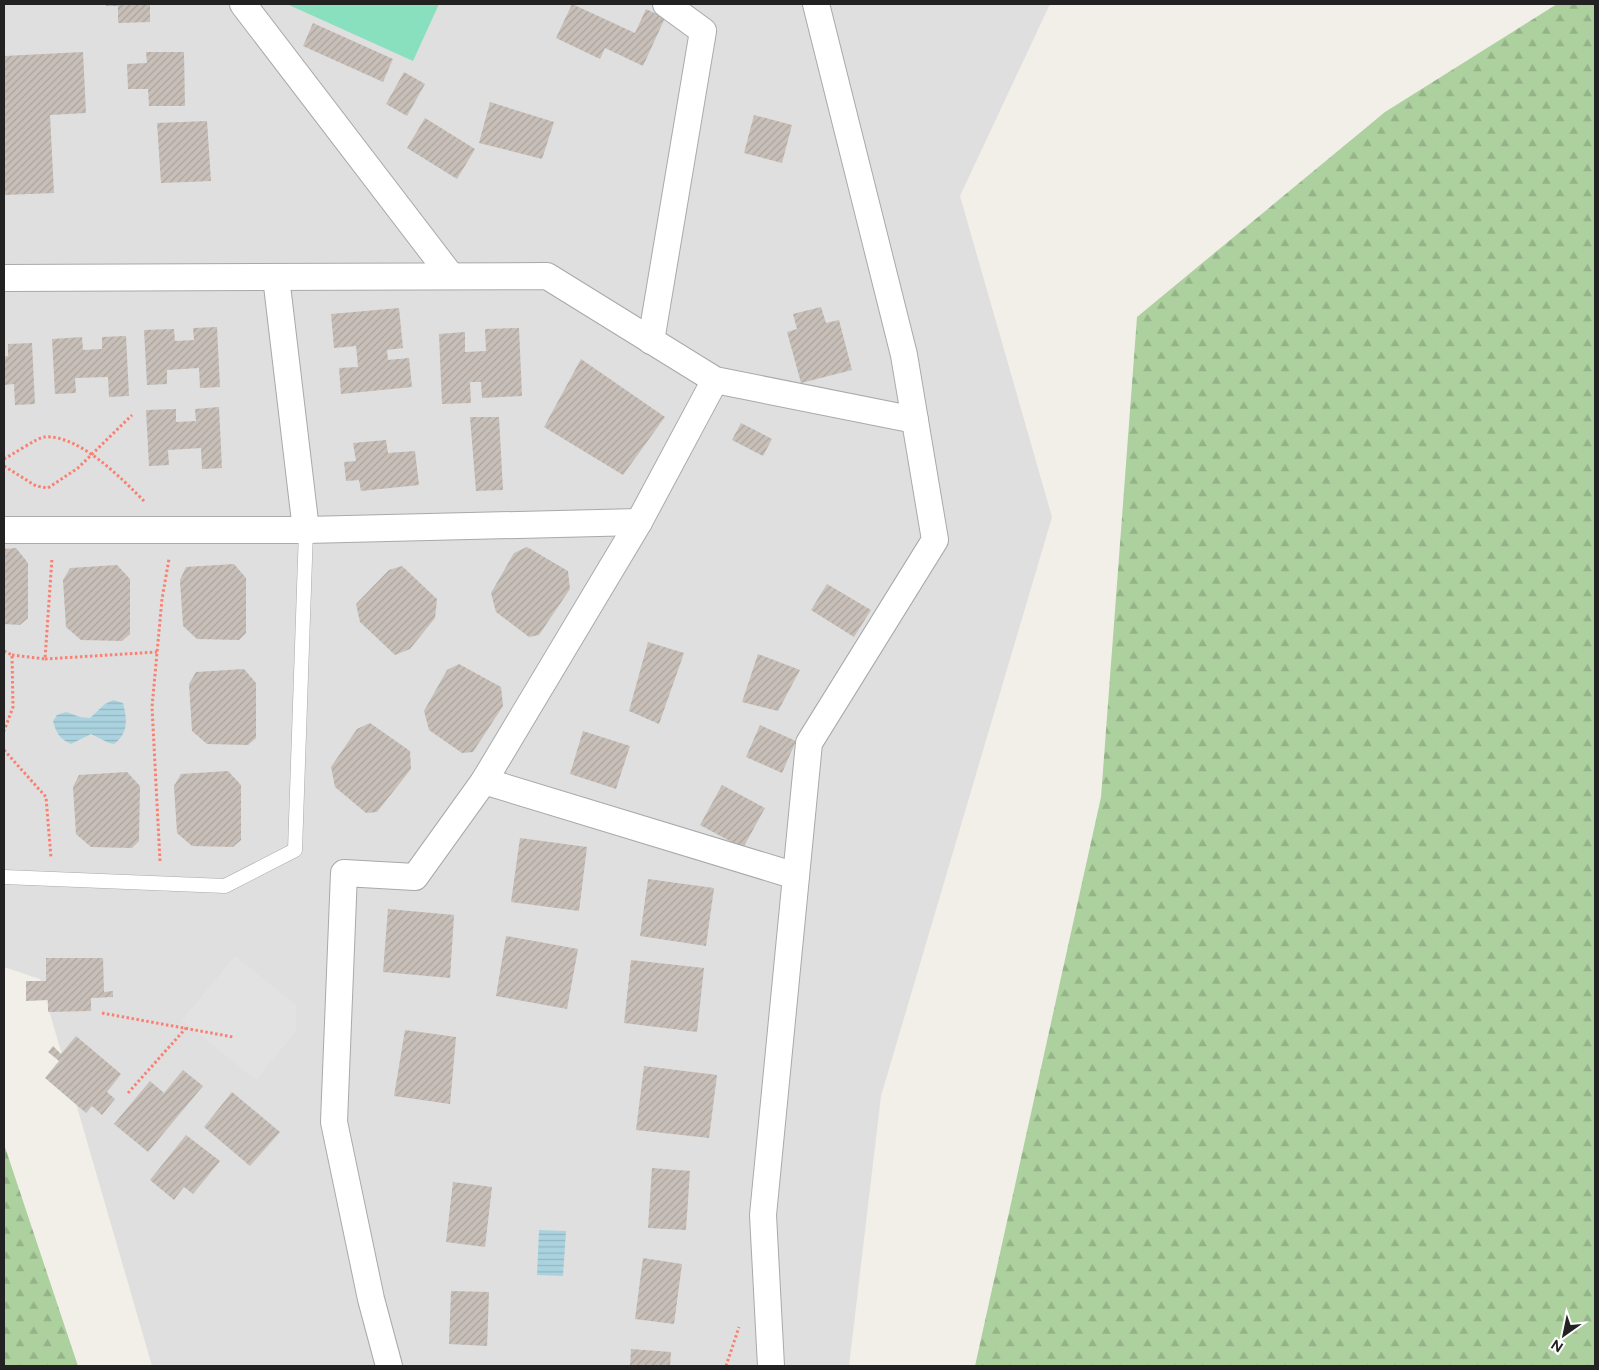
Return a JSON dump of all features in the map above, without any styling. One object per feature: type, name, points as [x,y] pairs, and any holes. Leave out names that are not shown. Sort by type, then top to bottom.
[{"type":"street","points":[[243,4],[451,276]]},
{"type":"street","points":[[652,341],[703,32],[666,4]]},
{"type":"street","points":[[771,1366],[763,1215],[810,743],[935,540],[904,355],[816,4]]},
{"type":"street","points":[[4,278],[547,276],[715,380],[915,420]]},
{"type":"street","points":[[276,277],[306,530]]},
{"type":"street","points":[[389,1366],[371,1299],[334,1122],[344,873],[415,877],[484,781],[638,522],[715,380]]},
{"type":"street","points":[[4,530],[306,530],[638,522]]},
{"type":"street","points":[[484,781],[796,876]]},
{"type":"lane","points":[[4,877],[225,886],[295,850],[306,530]]},
{"type":"path","points":[[4,466],[36,486],[48,488],[78,468],[93,455],[132,415]]},
{"type":"path","points":[[4,459],[43,437],[66,440],[93,455],[120,478],[173,530],[162,599],[152,707],[161,884]]},
{"type":"path","points":[[45,659],[54,530]]},
{"type":"path","points":[[4,652],[12,655],[45,659],[157,652]]},
{"type":"path","points":[[4,732],[13,707],[12,655]]},
{"type":"path","points":[[4,750],[46,797],[52,879]]},
{"type":"path","points":[[102,1013],[233,1037]]},
{"type":"path","points":[[128,1093],[186,1028]]},
{"type":"shaded area","points":[[4,4],[1050,4],[960,196],[1052,517],[881,1096],[849,1366],[152,1366],[40,979],[4,967]]},
{"type":"shaded area","points":[[235,956],[296,1005],[296,1031],[256,1080],[182,1020]]},
{"type":"green space","points":[[289,4],[439,4],[413,61]]},
{"type":"green space","points":[[1557,4],[1595,4],[1595,1366],[975,1366],[1101,797],[1137,317],[1385,112]]},
{"type":"green space","points":[[4,1144],[78,1366],[4,1366]]},
{"type":"water","points":[[113,700],[123,703],[126,720],[122,735],[114,744],[91,734],[71,744],[61,738],[57,732],[53,721],[57,715],[66,712],[90,718],[105,704]]},
{"type":"water","points":[[539,1230],[566,1231],[563,1276],[537,1275]]},
{"type":"building","points":[[106,4],[150,4],[150,22],[118,23],[118,6],[106,6]]},
{"type":"building","points":[[572,4],[635,33],[646,9],[665,18],[643,66],[605,48],[600,59],[556,38]]},
{"type":"building","points":[[313,23],[393,59],[383,82],[303,46]]},
{"type":"building","points":[[83,52],[86,113],[50,115],[54,193],[5,195],[4,56]]},
{"type":"building","points":[[146,52],[184,52],[185,106],[149,106],[148,89],[128,89],[127,64],[147,63]]},
{"type":"building","points":[[404,72],[425,84],[407,116],[386,104]]},
{"type":"building","points":[[490,102],[554,122],[542,159],[479,143]]},
{"type":"building","points":[[754,115],[792,125],[782,163],[744,153]]},
{"type":"building","points":[[425,118],[475,149],[457,179],[407,148]]},
{"type":"building","points":[[207,121],[211,181],[161,183],[157,123]]},
{"type":"building","points":[[821,307],[826,323],[839,320],[852,370],[801,383],[787,332],[797,329],[793,314]]},
{"type":"building","points":[[399,308],[403,348],[387,350],[388,360],[409,358],[412,387],[341,394],[339,368],[358,367],[356,346],[334,348],[331,314]]},
{"type":"building","points":[[217,327],[220,387],[200,388],[199,368],[167,370],[167,384],[147,385],[144,330],[174,329],[175,341],[194,340],[193,328]]},
{"type":"building","points":[[519,328],[522,396],[482,398],[481,382],[470,382],[471,403],[442,404],[439,334],[465,332],[465,352],[486,351],[485,329]]},
{"type":"building","points":[[126,336],[129,396],[109,397],[108,377],[75,378],[76,393],[55,394],[52,339],[82,337],[83,350],[102,349],[102,337]]},
{"type":"building","points":[[32,343],[35,404],[15,405],[14,384],[4,385],[4,357],[8,356],[8,344]]},
{"type":"building","points":[[581,359],[665,417],[623,475],[544,427]]},
{"type":"building","points":[[219,407],[222,468],[202,469],[201,448],[168,450],[169,465],[149,466],[146,410],[176,409],[176,422],[196,421],[195,409]]},
{"type":"building","points":[[470,417],[499,417],[503,490],[476,491]]},
{"type":"building","points":[[741,423],[772,439],[763,456],[732,440]]},
{"type":"building","points":[[386,440],[388,453],[415,451],[419,485],[361,491],[359,480],[346,481],[344,462],[356,461],[353,443]]},
{"type":"building","points":[[527,547],[568,571],[570,589],[539,635],[529,637],[496,612],[491,593],[514,553]]},
{"type":"building","points":[[16,548],[28,563],[28,618],[20,625],[4,624],[4,549]]},
{"type":"building","points":[[234,564],[246,578],[246,633],[239,640],[197,639],[183,626],[180,580],[186,567]]},
{"type":"building","points":[[117,565],[130,579],[130,634],[122,641],[81,640],[66,627],[63,580],[70,568]]},
{"type":"building","points":[[402,566],[437,599],[435,618],[410,649],[395,655],[360,622],[356,604],[389,570]]},
{"type":"building","points":[[827,584],[871,610],[854,637],[811,610]]},
{"type":"building","points":[[648,642],[684,653],[659,724],[629,711]]},
{"type":"building","points":[[758,654],[800,670],[778,711],[742,702]]},
{"type":"building","points":[[459,664],[501,687],[503,706],[473,752],[462,753],[429,730],[424,711],[447,670]]},
{"type":"building","points":[[244,669],[256,683],[256,738],[248,745],[207,744],[192,731],[189,684],[196,672]]},
{"type":"building","points":[[370,723],[410,751],[411,769],[377,812],[366,813],[335,787],[331,767],[357,729]]},
{"type":"building","points":[[760,725],[796,741],[782,773],[746,757]]},
{"type":"building","points":[[583,731],[630,746],[616,789],[570,774]]},
{"type":"building","points":[[228,771],[241,785],[241,840],[233,847],[192,846],[177,833],[174,786],[181,774]]},
{"type":"building","points":[[127,772],[140,786],[139,841],[132,848],[91,847],[76,834],[73,787],[79,775]]},
{"type":"building","points":[[722,785],[765,808],[743,848],[700,825]]},
{"type":"building","points":[[520,838],[587,847],[579,911],[511,902]]},
{"type":"building","points":[[648,879],[714,888],[706,946],[640,936]]},
{"type":"building","points":[[388,909],[454,915],[450,978],[383,972]]},
{"type":"building","points":[[506,936],[578,949],[567,1009],[496,996]]},
{"type":"building","points":[[46,958],[103,958],[104,992],[113,991],[113,997],[91,998],[91,1011],[48,1012],[48,1000],[26,1001],[26,981],[46,981]]},
{"type":"building","points":[[631,960],[704,968],[697,1032],[624,1023]]},
{"type":"building","points":[[405,1030],[456,1037],[450,1104],[394,1096]]},
{"type":"building","points":[[76,1036],[121,1074],[107,1092],[115,1099],[102,1115],[92,1106],[86,1113],[45,1078],[59,1061],[48,1052],[53,1046],[61,1054]]},
{"type":"building","points":[[644,1066],[717,1075],[709,1138],[636,1130]]},
{"type":"building","points":[[183,1070],[203,1086],[148,1152],[114,1124],[150,1081],[164,1093]]},
{"type":"building","points":[[232,1092],[280,1132],[250,1166],[204,1127]]},
{"type":"building","points":[[186,1135],[220,1161],[193,1194],[184,1187],[174,1200],[150,1180]]},
{"type":"building","points":[[652,1168],[690,1171],[686,1230],[648,1228]]},
{"type":"building","points":[[453,1182],[492,1187],[485,1247],[446,1242]]},
{"type":"building","points":[[643,1258],[682,1264],[674,1324],[635,1319]]},
{"type":"building","points":[[451,1291],[489,1292],[487,1346],[449,1344]]},
{"type":"building","points":[[631,1349],[671,1352],[670,1366],[630,1366]]}]
